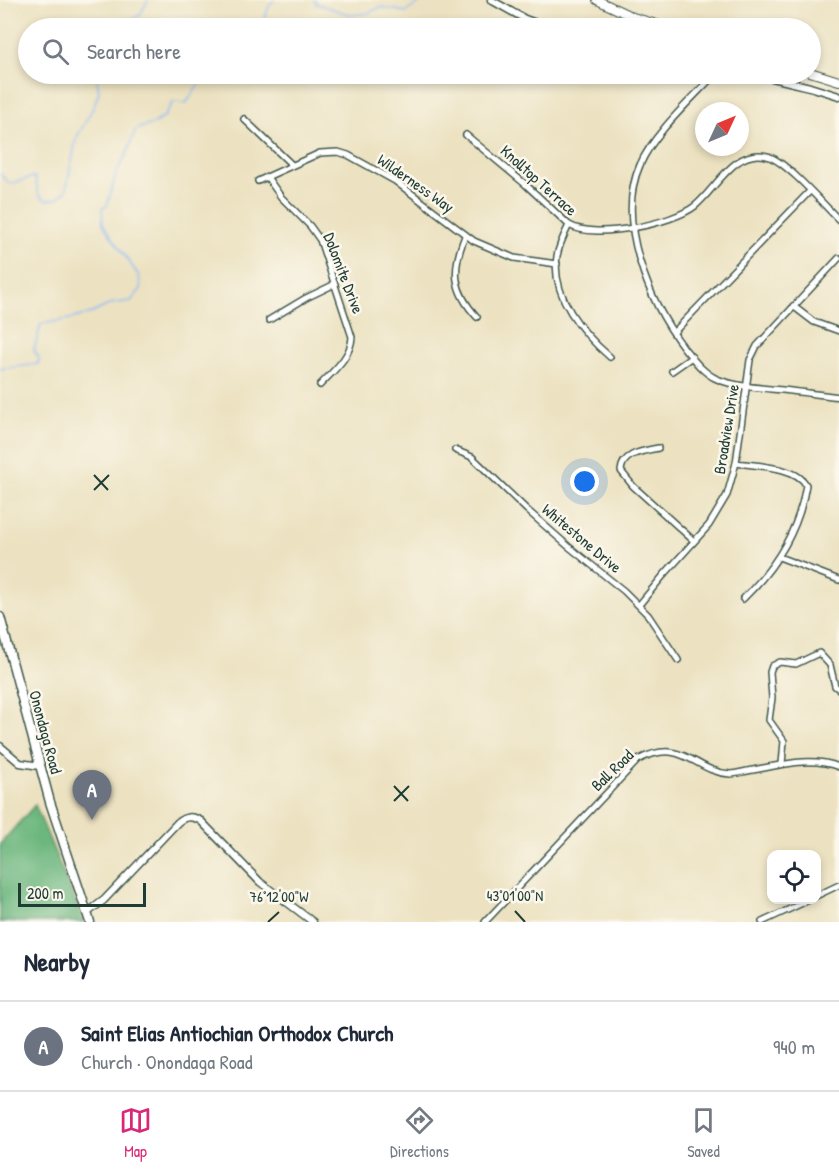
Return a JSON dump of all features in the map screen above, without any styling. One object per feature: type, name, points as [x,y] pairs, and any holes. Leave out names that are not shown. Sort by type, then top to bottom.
[{"type":"main road","points":[[597,0],[636,18]]},
{"type":"main road","points":[[821,75],[839,81]]},
{"type":"main road","name":"Onondaga Road","points":[[0,617],[52,811],[90,922]]},
{"type":"street","points":[[491,0],[523,18]]},
{"type":"street","points":[[707,84],[657,138],[640,164],[632,188],[632,227],[636,248],[652,294],[674,332],[692,357],[711,376],[733,384],[839,397]]},
{"type":"street","points":[[798,84],[839,96]]},
{"type":"street","points":[[244,119],[292,165]]},
{"type":"street","name":"Knolltop Terrace","points":[[465,135],[525,184],[569,225],[597,232],[667,220],[681,215],[695,206],[737,162],[754,156],[766,156],[777,160],[839,220]]},
{"type":"street","name":"Wilderness Way","points":[[258,181],[326,152],[348,155],[395,181],[423,200],[465,236],[506,255],[557,264]]},
{"type":"street","name":"Dolomite Drive","points":[[267,177],[273,188],[310,226],[320,240],[348,321],[352,342],[345,358],[320,385]]},
{"type":"street","points":[[674,332],[810,191]]},
{"type":"street","points":[[569,225],[559,246],[557,264],[559,283],[571,314],[585,334],[610,357]]},
{"type":"street","points":[[465,236],[457,260],[456,280],[463,300],[477,317]]},
{"type":"street","name":"Broadview Drive","points":[[639,605],[721,508],[728,495],[736,463],[750,360],[757,346],[839,258]]},
{"type":"street","points":[[269,320],[335,284]]},
{"type":"street","points":[[793,306],[814,322],[839,331]]},
{"type":"street","points":[[672,371],[692,357]]},
{"type":"street","points":[[658,448],[627,458],[621,466],[621,471],[633,486],[694,541]]},
{"type":"street","name":"Whitestone Drive","points":[[455,450],[472,457],[526,510],[639,605],[678,660]]},
{"type":"street","points":[[736,463],[793,472],[800,476],[806,485],[789,538],[779,557],[743,599]]},
{"type":"street","points":[[779,557],[839,580]]},
{"type":"street","points":[[782,764],[784,741],[769,720],[772,666],[780,662],[796,664],[819,653],[830,665],[835,686],[839,689]]},
{"type":"street","points":[[0,746],[20,763],[40,766]]},
{"type":"street","name":"Ball Road","points":[[485,922],[638,759],[670,751],[731,774],[808,761],[839,767]]},
{"type":"street","points":[[87,913],[104,900],[178,822],[191,817],[201,821],[271,892],[313,922]]},
{"type":"street","points":[[821,894],[838,888]]},
{"type":"street","points":[[762,922],[800,904]]},
{"type":"green space","points":[[35,805],[84,922],[0,922],[0,844]]},
{"type":"waterway","points":[[135,18],[140,15],[148,0]]},
{"type":"waterway","points":[[265,18],[274,0]]},
{"type":"waterway","points":[[314,0],[317,4],[352,15],[368,13],[381,7],[406,12],[424,0]]},
{"type":"waterway","points":[[0,174],[10,184],[35,178],[39,195],[45,200],[57,199],[66,191],[76,139],[93,108],[99,92],[98,84]]},
{"type":"waterway","points":[[0,369],[38,364],[39,358],[34,350],[41,324],[70,319],[92,313],[111,304],[131,301],[141,289],[139,276],[103,224],[102,208],[107,206],[116,174],[135,131],[164,117],[173,102],[186,103],[199,84]]},
{"type":"place","name":"Saint Elias Antiochian Orthodox Church","points":[[92,820]]}]
